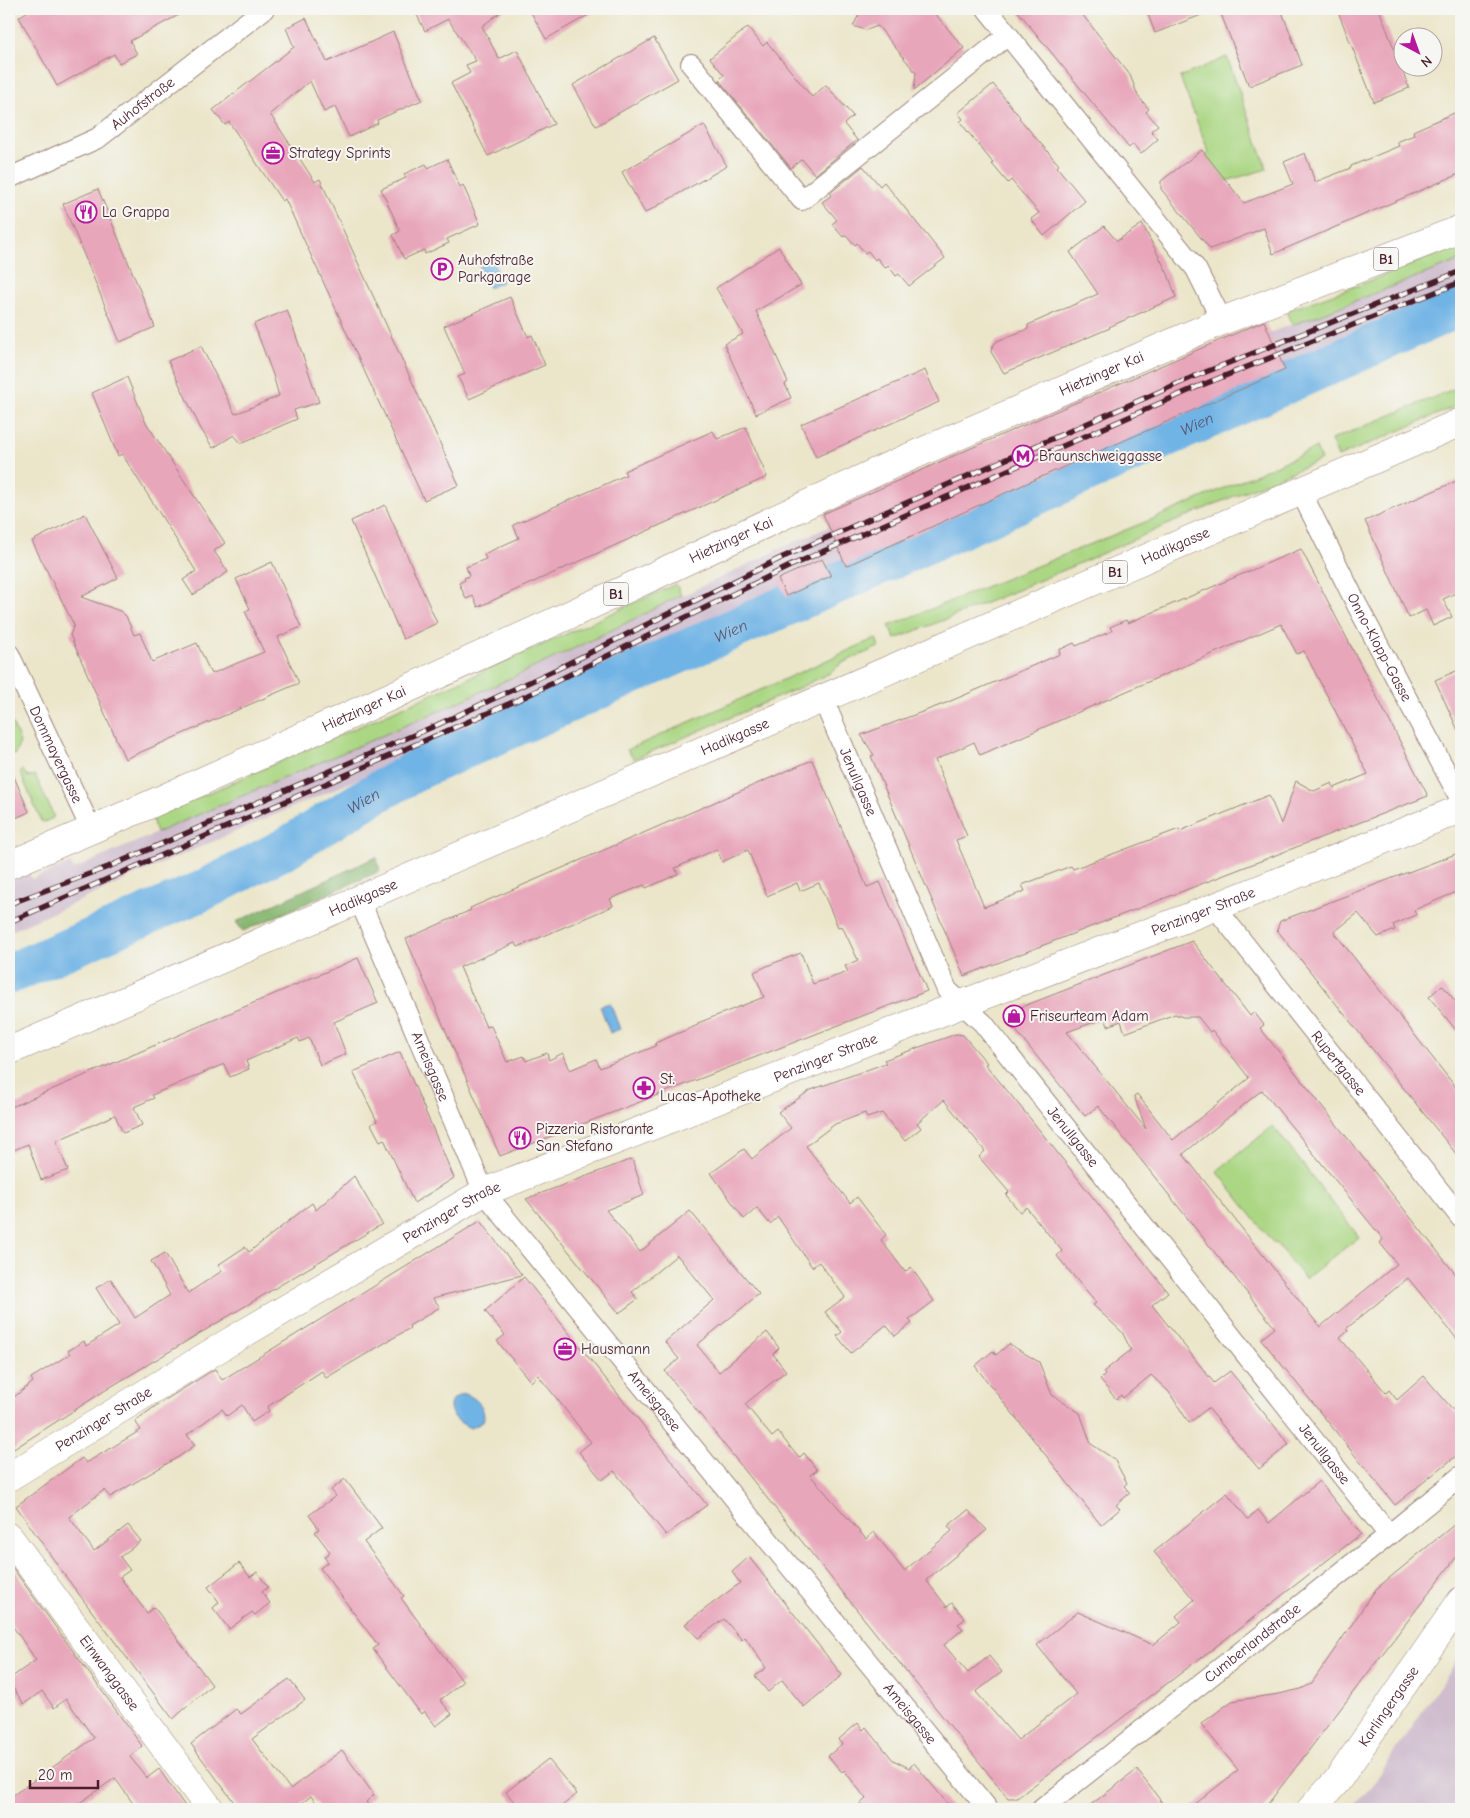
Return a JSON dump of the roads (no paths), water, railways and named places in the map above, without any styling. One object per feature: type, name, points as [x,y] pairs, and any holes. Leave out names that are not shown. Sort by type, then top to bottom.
[{"type":"main road","name":"Hietzinger Kai","points":[[9,865],[142,808],[479,656],[889,466],[1222,321],[1461,229]]},
{"type":"main road","name":"Hadikgasse","points":[[9,1051],[1461,422]]},
{"type":"main road","name":"Penzinger Straße","points":[[9,1477],[226,1344],[484,1192],[1461,809]]},
{"type":"main road","name":"Einwanggasse","points":[[9,1537],[210,1809]]},
{"type":"main road","name":"Karlingergasse","points":[[1311,1809],[1337,1781],[1461,1601]]},
{"type":"street","name":"Auhofstraße","points":[[9,178],[98,138],[264,9]]},
{"type":"street","points":[[987,9],[1196,269],[1222,321]]},
{"type":"street","points":[[692,64],[802,200],[1008,34]]},
{"type":"street","name":"Onno-Klopp-Gasse","points":[[1302,492],[1358,604],[1461,800]]},
{"type":"street","name":"Dommayergasse","points":[[11,665],[91,829]]},
{"type":"street","name":"Jenullgasse","points":[[824,699],[948,990],[983,1023],[1389,1535]]},
{"type":"street","name":"Ameisgasse","points":[[359,899],[484,1192],[988,1809]]},
{"type":"street","name":"Rupertgasse","points":[[1215,907],[1461,1218]]},
{"type":"street","name":"Cumberlandstraße","points":[[1042,1809],[1461,1476]]},
{"type":"water","points":[[491,257],[502,282],[489,288],[478,263]]},
{"type":"water","points":[[610,1003],[620,1029],[610,1033],[600,1006]]},
{"type":"water","points":[[464,1394],[477,1401],[484,1413],[483,1422],[471,1428],[459,1421],[451,1411],[452,1401]]},
{"type":"waterway","name":"Wien","points":[[9,974],[202,891],[284,849],[367,798],[421,768],[1461,306]]},
{"type":"railway","points":[[9,904],[108,867],[437,725],[555,670],[783,557],[1193,377],[1461,271]]},
{"type":"railway","points":[[9,922],[520,699],[790,566],[1197,387],[1461,282]]},
{"type":"railway","points":[[1456,1809],[1461,1805]]},
{"type":"place","name":"Strategy Sprints","points":[[273,153]]},
{"type":"place","name":"La Grappa","points":[[86,212]]},
{"type":"place","name":"Auhofstraße Parkgarage","points":[[442,269]]},
{"type":"place","name":"Braunschweiggasse","points":[[1023,456]]},
{"type":"place","name":"Friseurteam Adam","points":[[1014,1016]]},
{"type":"place","name":"St. Lucas-Apotheke","points":[[644,1088]]},
{"type":"place","name":"Pizzeria Ristorante San Stefano","points":[[520,1138]]},
{"type":"place","name":"Hausmann","points":[[565,1349]]}]
